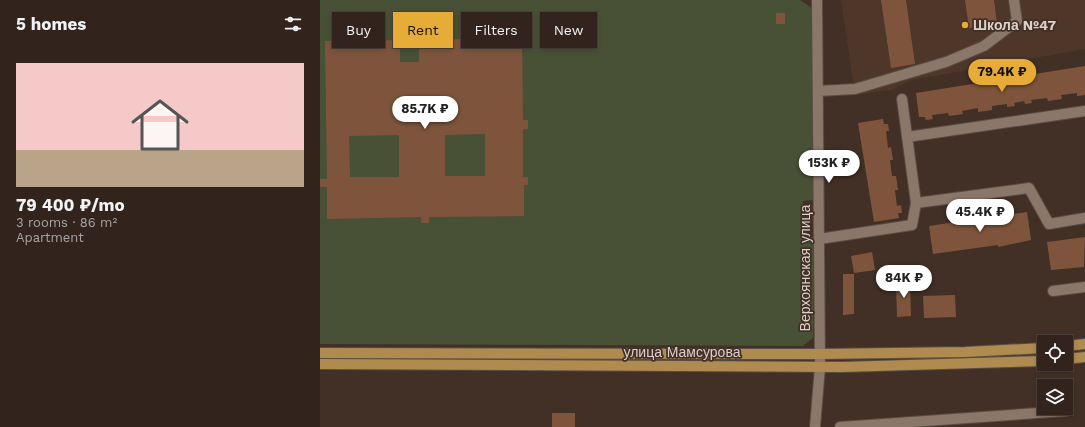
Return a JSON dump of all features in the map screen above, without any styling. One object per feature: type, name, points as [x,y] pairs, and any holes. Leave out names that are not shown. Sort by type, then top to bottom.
[{"type":"main road","points":[[1073,345],[1085,344]]},
{"type":"main road","name":"улица Мамсурова","points":[[320,353],[820,354],[965,352],[1037,348]]},
{"type":"main road","points":[[1073,358],[1085,357]]},
{"type":"main road","name":"улица Мамсурова","points":[[320,364],[820,367],[927,366],[1037,361]]},
{"type":"street","name":"Верхоянская улица","points":[[815,427],[820,367],[817,0]]},
{"type":"street","points":[[818,91],[855,89],[946,62],[984,46],[1017,20],[1014,0]]},
{"type":"street","points":[[819,239],[912,225],[916,203],[902,99]]},
{"type":"street","points":[[907,137],[1085,111]]},
{"type":"street","points":[[916,203],[1029,188],[1049,224],[1085,218]]},
{"type":"street","points":[[1053,291],[1085,287]]},
{"type":"street","points":[[840,427],[1037,413]]},
{"type":"shaded area","name":"Школа №47","points":[[841,0],[1085,0],[1085,49],[912,80],[891,90],[855,95]]},
{"type":"green space","points":[[320,0],[800,0],[812,8],[813,200],[803,201],[803,237],[813,237],[813,338],[803,346],[320,344]]},
{"type":"building","points":[[881,0],[906,0],[915,64],[891,68]]},
{"type":"building","points":[[965,0],[994,0],[997,24],[969,28]]},
{"type":"building","points":[[776,13],[785,13],[785,24],[776,24]]},
{"type":"building","points":[[453,39],[460,39],[460,48],[522,48],[523,120],[528,120],[528,129],[523,129],[523,177],[528,177],[528,185],[524,185],[524,216],[429,217],[429,223],[421,223],[421,217],[327,219],[327,187],[320,187],[320,179],[327,179],[325,41],[332,41],[332,48],[385,48],[385,40],[393,40],[393,48],[400,48],[400,62],[419,62],[419,48],[453,48]],"holes":[[[485,134],[485,176],[445,176],[445,135]],[[399,135],[399,177],[350,177],[349,136]]]},
{"type":"building","points":[[1085,66],[1085,95],[1077,96],[1077,93],[1061,95],[1062,99],[1048,101],[1047,98],[1031,100],[1032,103],[1025,104],[1024,101],[1014,103],[1015,106],[1007,107],[1007,104],[992,106],[992,110],[978,112],[978,108],[962,111],[963,114],[949,116],[948,113],[932,115],[933,119],[926,120],[925,117],[919,117],[916,93]]},
{"type":"building","points":[[883,119],[884,124],[888,124],[889,131],[886,131],[888,148],[891,147],[893,160],[890,160],[892,176],[896,176],[898,190],[895,190],[897,206],[901,205],[902,213],[898,213],[899,218],[874,222],[858,123]]},
{"type":"building","points":[[1027,212],[1031,240],[998,247],[998,245],[933,254],[929,226],[969,220],[970,223],[981,222],[980,219]]},
{"type":"building","points":[[1085,237],[1084,267],[1051,270],[1047,242]]},
{"type":"building","points":[[872,252],[875,270],[854,273],[851,256]]},
{"type":"building","points":[[843,274],[854,274],[854,314],[843,315]]},
{"type":"building","points":[[910,281],[911,316],[897,317],[896,282]]},
{"type":"building","points":[[955,295],[956,317],[924,318],[923,296]]},
{"type":"building","points":[[552,413],[575,413],[575,427],[552,427]]},
{"type":"place","name":"Школа №47","points":[[965,25]]}]
